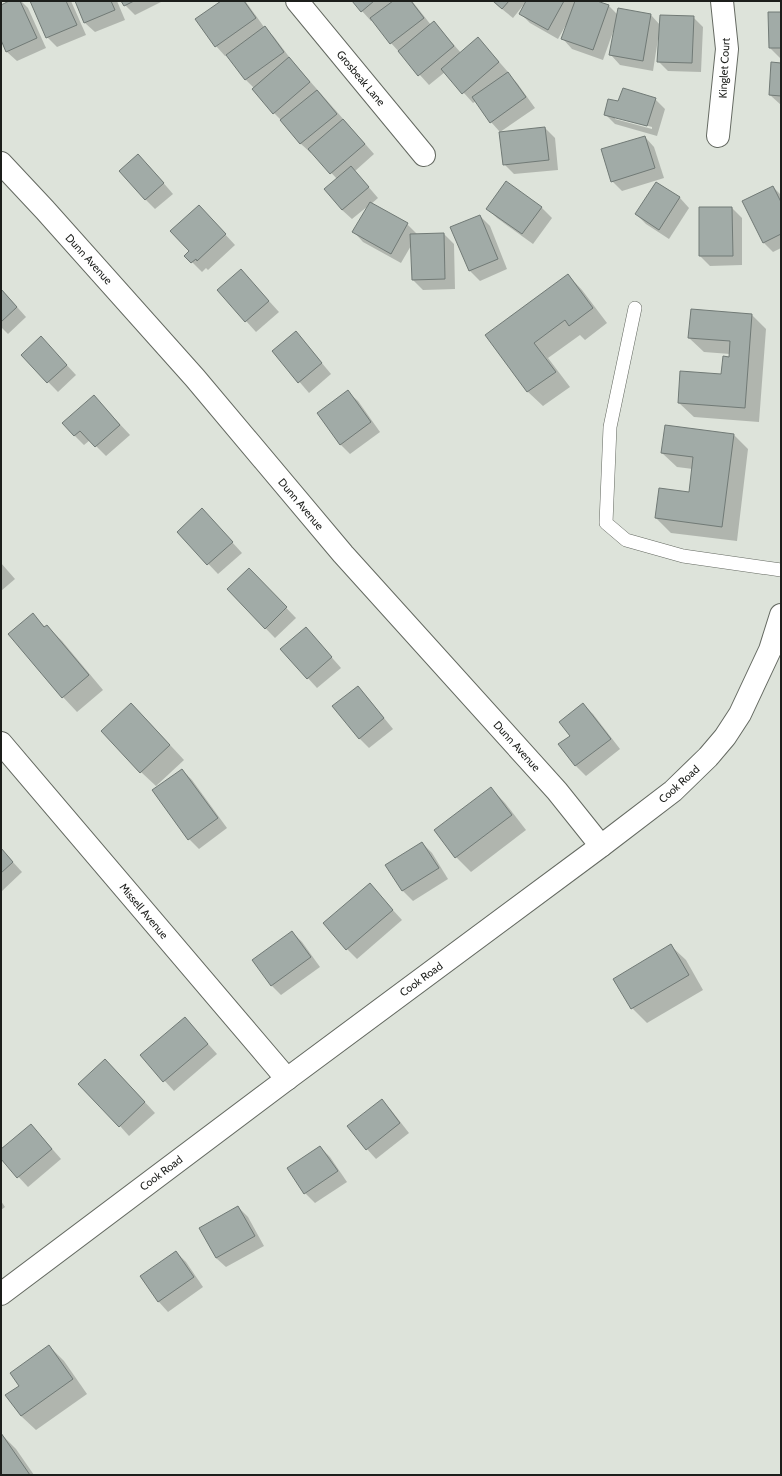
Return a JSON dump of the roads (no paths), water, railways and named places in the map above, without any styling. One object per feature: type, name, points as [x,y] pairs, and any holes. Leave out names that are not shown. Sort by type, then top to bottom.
[{"type":"street","name":"Grosbeak Lane","points":[[297,1],[424,155]]},
{"type":"street","name":"Kinglet Court","points":[[718,136],[727,49],[722,1]]},
{"type":"street","name":"Dunn Avenue","points":[[1,162],[195,378],[343,554],[557,791],[601,846]]},
{"type":"street","name":"Cook Road","points":[[1,1294],[673,791],[708,757],[725,737],[740,714],[770,650],[781,615]]},
{"type":"street","name":"Missell Avenue","points":[[1,743],[287,1079]]},
{"type":"lane","points":[[635,308],[610,428],[606,523],[626,540],[683,556],[781,570]]}]
